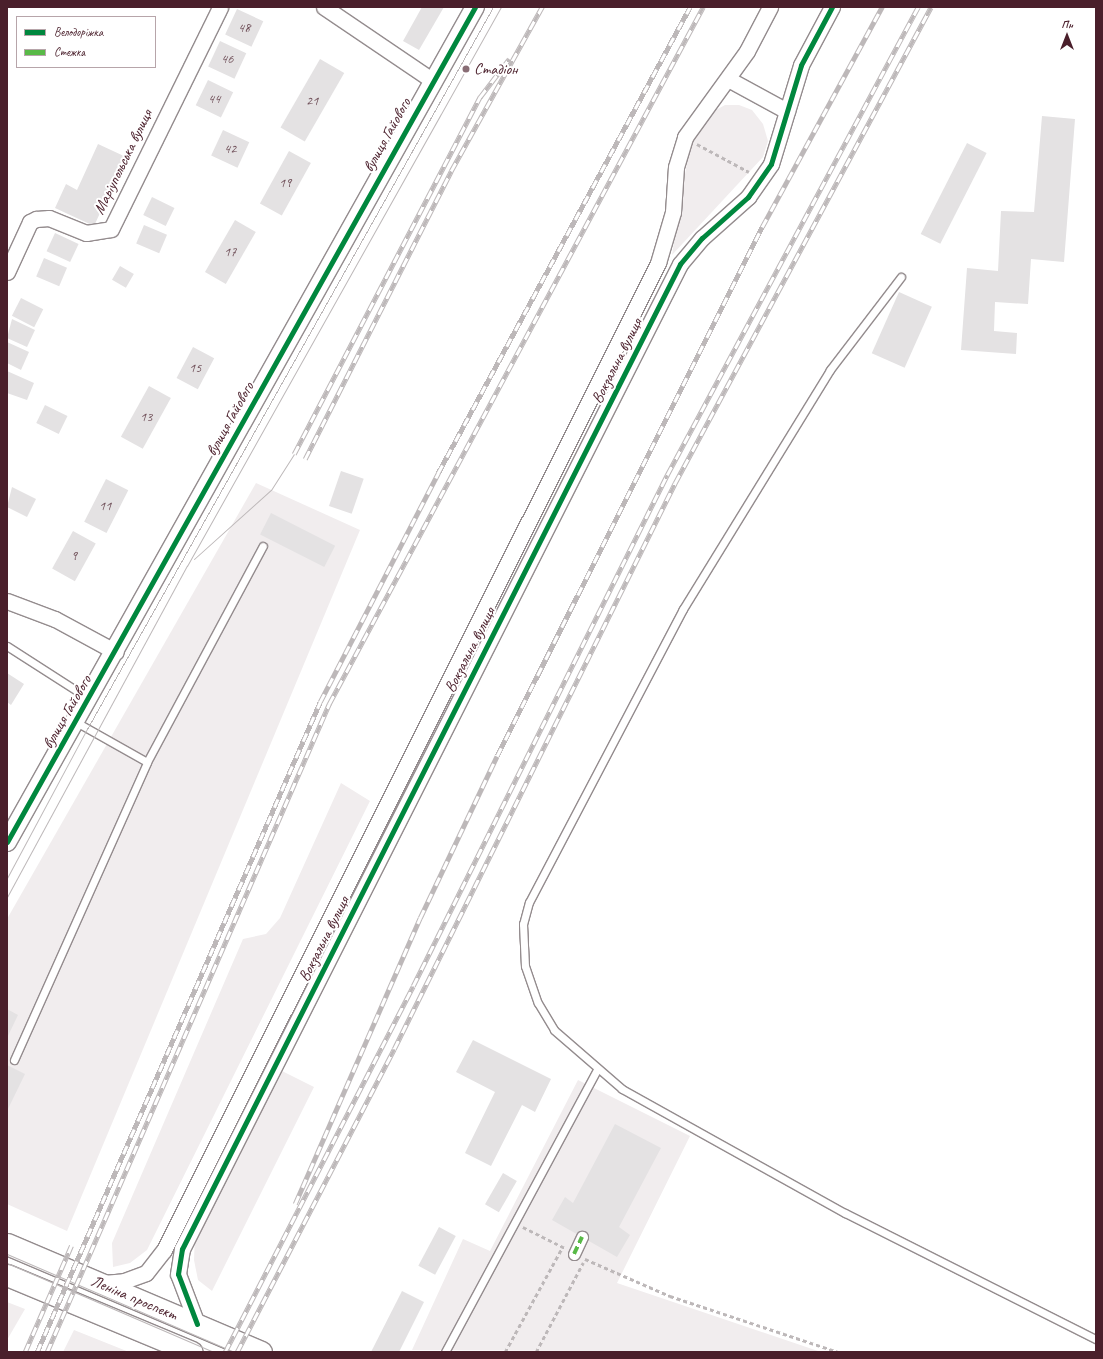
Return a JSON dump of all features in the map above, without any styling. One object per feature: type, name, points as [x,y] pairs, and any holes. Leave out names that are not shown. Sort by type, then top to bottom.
[{"type":"main road","name":"Леніна проспект","points":[[7,1244],[261,1352]]},
{"type":"main road","name":"Леніна проспект","points":[[7,1275],[192,1352]]},
{"type":"street","name":"Маріупольська вулиця","points":[[7,272],[30,222],[36,219],[50,218],[86,233],[111,228],[220,7]]},
{"type":"street","points":[[324,7],[432,80]]},
{"type":"street","name":"вулиця Гайового","points":[[7,842],[90,699],[432,80],[475,7]]},
{"type":"street","name":"Вокзальна вулиця","points":[[98,1283],[124,1281],[146,1273],[164,1250],[658,263],[673,212],[676,167],[685,137],[728,79],[770,7]]},
{"type":"street","name":"Вокзальна вулиця","points":[[197,1324],[178,1274],[182,1249],[680,264],[702,238],[748,197],[771,164],[801,65],[832,7]]},
{"type":"street","points":[[728,79],[788,111]]},
{"type":"street","points":[[7,601],[55,619],[116,652]]},
{"type":"street","points":[[574,1254],[582,1237]]},
{"type":"lane","points":[[901,277],[830,370],[683,609],[529,902],[522,943],[538,1003],[554,1030],[597,1070],[622,1089],[845,1213],[1096,1339]]},
{"type":"lane","points":[[14,1060],[147,762],[263,546]]},
{"type":"lane","points":[[7,646],[90,699]]},
{"type":"lane","points":[[76,722],[147,762]]},
{"type":"lane","points":[[445,1352],[597,1070]]},
{"type":"path","points":[[685,137],[762,178]]},
{"type":"path","points":[[514,1223],[574,1254],[670,1296],[838,1352]]},
{"type":"path","points":[[505,1352],[562,1247]]},
{"type":"path","points":[[536,1352],[585,1259]]},
{"type":"shaded area","points":[[725,105],[739,105],[752,110],[763,124],[768,141],[763,157],[672,255],[689,150],[696,130],[707,115]]},
{"type":"shaded area","points":[[256,483],[360,530],[67,1231],[7,1204],[7,919]]},
{"type":"shaded area","points":[[341,783],[370,801],[147,1250],[130,1263],[113,1267],[112,1243],[243,939],[266,934],[280,918]]},
{"type":"shaded area","points":[[282,1071],[314,1087],[212,1291],[198,1280],[194,1260],[195,1235]]},
{"type":"shaded area","points":[[578,1080],[690,1136],[617,1283],[821,1352],[412,1350],[463,1239],[490,1251]]},
{"type":"shaded area","points":[[7,1302],[25,1309],[7,1340]]},
{"type":"shaded area","points":[[74,1330],[129,1352],[63,1352]]},
{"type":"building","points":[[422,7],[444,7],[419,50],[403,41]]},
{"type":"building","points":[[237,9],[263,21],[251,47],[225,34]]},
{"type":"building","points":[[220,41],[246,53],[234,79],[208,66]]},
{"type":"building","points":[[320,59],[344,73],[305,141],[280,127]]},
{"type":"building","points":[[208,80],[233,92],[221,117],[196,105]]},
{"type":"building","points":[[1042,116],[1075,119],[1064,262],[1031,259],[1028,304],[995,302],[994,331],[1017,333],[1016,354],[961,350],[967,268],[998,271],[1001,211],[1034,212]]},
{"type":"building","points":[[223,130],[249,142],[237,168],[211,155]]},
{"type":"building","points":[[967,143],[987,153],[940,244],[921,234]]},
{"type":"building","points":[[98,144],[126,157],[94,226],[55,208],[66,184],[77,190]]},
{"type":"building","points":[[289,151],[311,163],[282,216],[260,203]]},
{"type":"building","points":[[152,197],[174,208],[166,226],[143,215]]},
{"type":"building","points":[[235,220],[256,232],[226,284],[205,272]]},
{"type":"building","points":[[144,225],[167,235],[159,253],[136,243]]},
{"type":"building","points":[[55,233],[79,244],[70,262],[47,251]]},
{"type":"building","points":[[44,258],[67,268],[59,286],[36,276]]},
{"type":"building","points":[[120,266],[134,274],[126,288],[112,280]]},
{"type":"building","points":[[899,292],[932,307],[905,368],[872,353]]},
{"type":"building","points":[[21,298],[43,309],[34,327],[12,316]]},
{"type":"building","points":[[12,319],[35,330],[27,347],[7,338]]},
{"type":"building","points":[[7,342],[29,352],[21,370],[7,363]]},
{"type":"building","points":[[193,347],[214,358],[198,389],[177,378]]},
{"type":"building","points":[[7,371],[34,383],[27,400],[7,393]]},
{"type":"building","points":[[149,386],[171,398],[143,449],[121,437]]},
{"type":"building","points":[[45,405],[67,416],[59,434],[36,423]]},
{"type":"building","points":[[341,471],[364,479],[352,514],[329,506]]},
{"type":"building","points":[[106,479],[128,490],[106,533],[84,522]]},
{"type":"building","points":[[12,487],[36,499],[27,517],[7,507]]},
{"type":"building","points":[[271,513],[335,546],[324,567],[260,534]]},
{"type":"building","points":[[73,531],[96,544],[75,581],[52,569]]},
{"type":"building","points":[[7,673],[24,684],[11,705],[7,702]]},
{"type":"building","points":[[7,1009],[18,1015],[7,1038]]},
{"type":"building","points":[[473,1040],[551,1079],[535,1112],[522,1105],[491,1166],[465,1153],[495,1092],[456,1072]]},
{"type":"building","points":[[7,1065],[25,1074],[7,1111]]},
{"type":"building","points":[[615,1124],[661,1148],[619,1227],[630,1235],[617,1257],[552,1220],[565,1197],[573,1203]]},
{"type":"building","points":[[503,1173],[517,1181],[499,1212],[485,1204]]},
{"type":"building","points":[[439,1227],[456,1236],[435,1275],[418,1266]]},
{"type":"building","points":[[402,1291],[424,1302],[399,1352],[371,1352]]},
{"type":"tram line","points":[[7,878],[87,729],[493,7]]},
{"type":"tram line","points":[[7,897],[187,566],[501,7]]},
{"type":"tram line","points":[[194,559],[271,490],[294,454]]},
{"type":"tram line","points":[[7,1254],[235,1352]]},
{"type":"tram line","points":[[7,1263],[214,1352]]},
{"type":"railway","points":[[305,459],[451,171],[542,7]]},
{"type":"railway","points":[[37,1352],[320,702],[438,473],[690,7]]},
{"type":"railway","points":[[47,1352],[329,704],[703,7]]},
{"type":"railway","points":[[295,1204],[420,918],[497,756],[762,227],[882,7]]},
{"type":"railway","points":[[225,1352],[413,986],[667,475],[918,7]]},
{"type":"railway","points":[[237,1352],[394,1049],[675,483],[931,7]]},
{"type":"railway","points":[[294,454],[480,97],[509,59]]},
{"type":"railway","points":[[25,1352],[71,1246]]},
{"type":"marked path","points":[[574,1254],[582,1237]]},
{"type":"cycle path","points":[[7,842],[475,7]]},
{"type":"cycle path","points":[[197,1324],[178,1274],[182,1249],[680,264],[702,238],[748,197],[771,164],[801,65],[832,7]]},
{"type":"place","name":"Стадіон","points":[[466,69]]}]
